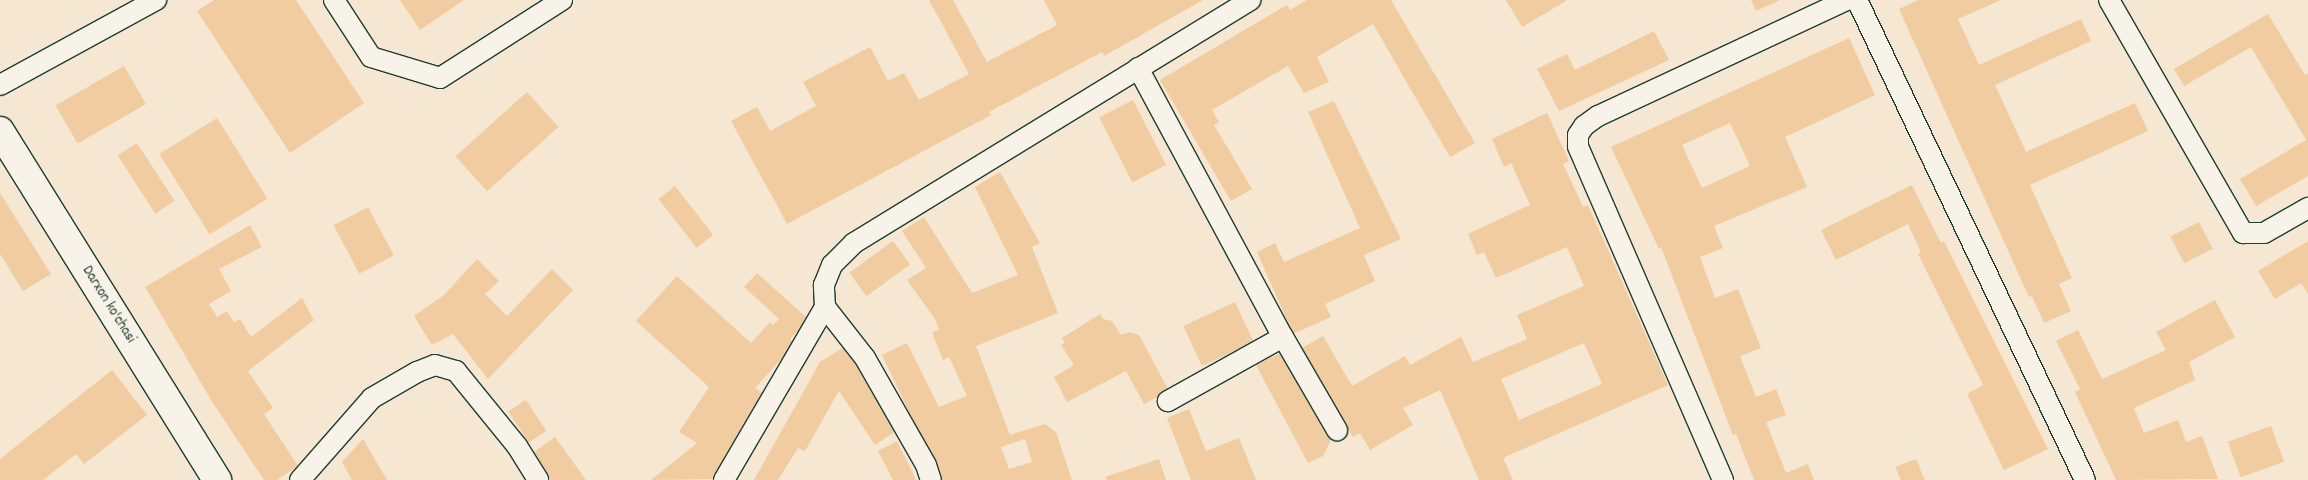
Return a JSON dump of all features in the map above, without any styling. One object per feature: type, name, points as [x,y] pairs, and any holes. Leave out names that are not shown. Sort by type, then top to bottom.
[{"type":"main road","name":"Darxon ko'chasi","points":[[0,131],[217,480]]},
{"type":"lane","points":[[0,86],[156,0]]},
{"type":"lane","points":[[334,0],[371,57],[440,78],[562,0]]},
{"type":"lane","points":[[724,480],[825,307],[824,285],[832,265],[854,243],[1251,0]]},
{"type":"lane","points":[[1723,480],[1578,146],[1578,136],[1584,126],[1598,116],[1847,0]]},
{"type":"lane","points":[[1857,0],[2086,480]]},
{"type":"lane","points":[[2110,0],[2243,234],[2264,233],[2308,208]]},
{"type":"lane","points":[[1138,68],[1283,337],[1337,430]]},
{"type":"lane","points":[[825,307],[865,358],[926,465],[931,480]]},
{"type":"lane","points":[[1168,401],[1283,337]]},
{"type":"lane","points":[[300,480],[372,398],[417,372],[435,366],[456,371],[517,446],[538,480]]},
{"type":"building","points":[[214,0],[296,0],[364,103],[290,153],[197,11]]},
{"type":"building","points":[[400,0],[464,0],[420,30]]},
{"type":"building","points":[[929,0],[953,0],[987,62],[1057,25],[1044,0],[1203,0],[1104,56],[1102,52],[989,112],[991,115],[787,224],[731,121],[757,107],[770,131],[816,106],[803,82],[870,47],[888,81],[904,73],[919,100],[969,74]]},
{"type":"building","points":[[1307,0],[1391,0],[1475,143],[1450,157],[1373,24],[1317,57],[1329,82],[1304,93],[1288,66],[1212,110],[1219,122],[1214,125],[1252,189],[1231,201],[1160,80],[1287,5],[1290,10]]},
{"type":"building","points":[[1506,0],[1566,0],[1566,1],[1522,27]]},
{"type":"building","points":[[1751,0],[1780,0],[1756,11]]},
{"type":"building","points":[[1918,0],[2001,0],[1958,19],[1979,65],[2081,19],[2091,41],[1995,85],[2026,152],[2135,103],[2148,131],[2030,185],[2072,278],[2059,284],[2071,311],[2044,323],[2032,296],[2029,297],[1899,9]]},
{"type":"building","points":[[2268,14],[2305,75],[2308,73],[2308,176],[2256,206],[2240,179],[2306,140],[2251,47],[2184,86],[2174,69]]},
{"type":"building","points":[[1654,31],[1669,60],[1559,111],[1537,69],[1567,54],[1575,70]]},
{"type":"building","points":[[1849,38],[1875,95],[1785,137],[1807,187],[1714,226],[1723,248],[1700,257],[1715,298],[1738,289],[1761,348],[1740,356],[1756,397],[1776,389],[1786,415],[1766,422],[1786,473],[1808,464],[1814,480],[1754,480],[1736,434],[1733,435],[1661,247],[1659,249],[1611,147]],"holes":[[[1730,123],[1750,166],[1702,188],[1682,145]]]},
{"type":"building","points":[[124,66],[146,104],[78,144],[56,106]]},
{"type":"building","points":[[527,92],[558,127],[487,191],[456,156]]},
{"type":"building","points":[[1133,100],[1166,165],[1132,182],[1099,117]]},
{"type":"building","points":[[1334,101],[1401,239],[1364,255],[1375,281],[1325,304],[1331,317],[1293,334],[1257,252],[1275,243],[1284,262],[1360,228],[1308,112]]},
{"type":"building","points":[[1547,113],[1569,161],[1563,164],[1583,207],[1588,205],[1668,385],[1503,458],[1513,480],[1479,480],[1440,390],[1403,408],[1413,425],[1370,450],[1360,433],[1353,437],[1302,348],[1323,336],[1352,386],[1405,356],[1410,365],[1461,337],[1473,362],[1527,339],[1517,315],[1584,286],[1567,247],[1496,278],[1484,252],[1477,255],[1468,234],[1530,205],[1511,163],[1504,167],[1492,139]],"holes":[[[1584,343],[1602,384],[1519,420],[1501,379]]]},
{"type":"building","points":[[217,118],[267,199],[210,235],[159,154]]},
{"type":"building","points":[[137,143],[175,201],[155,213],[118,156]]},
{"type":"building","points":[[1000,172],[1040,243],[1032,247],[1058,313],[976,346],[1010,435],[1045,424],[1056,432],[1072,480],[941,480],[882,355],[907,343],[939,407],[967,396],[949,357],[943,360],[932,332],[939,330],[935,319],[907,280],[926,268],[902,231],[924,217],[972,293],[1018,275],[975,187]],"holes":[[[1025,439],[1032,462],[1009,469],[1001,447]]]},
{"type":"building","points":[[1912,185],[1941,243],[1944,241],[2048,449],[2004,470],[1967,394],[1983,385],[1918,254],[1921,252],[1908,224],[1836,260],[1821,230]]},
{"type":"building","points":[[675,186],[713,235],[697,248],[658,199]]},
{"type":"building","points":[[0,193],[51,274],[23,291],[0,254]]},
{"type":"building","points":[[368,207],[394,256],[359,274],[334,225]]},
{"type":"building","points":[[2199,222],[2213,249],[2184,263],[2170,237]]},
{"type":"building","points":[[250,225],[262,247],[219,269],[231,291],[209,304],[217,317],[227,311],[234,322],[240,319],[251,337],[302,298],[314,320],[248,371],[273,408],[264,414],[298,466],[277,480],[264,480],[211,400],[145,287]]},
{"type":"building","points":[[893,241],[910,264],[866,296],[849,273]]},
{"type":"building","points":[[2308,241],[2308,294],[2301,283],[2275,299],[2258,271]]},
{"type":"building","points":[[477,259],[499,281],[485,294],[507,316],[552,269],[573,290],[488,379],[453,334],[432,345],[414,316],[444,295]]},
{"type":"building","points":[[757,273],[808,319],[790,339],[795,344],[755,388],[766,395],[713,479],[651,480],[697,443],[679,432],[709,387],[636,321],[677,276],[751,343],[770,322],[773,325],[779,319],[744,287]]},
{"type":"building","points":[[2215,300],[2235,337],[2189,362],[2195,380],[2134,408],[2144,433],[2178,420],[2186,442],[2202,436],[2218,479],[2116,480],[2075,392],[2080,389],[2056,341],[2078,330],[2102,379],[2166,350],[2156,332]]},
{"type":"building","points":[[1235,302],[1254,342],[1202,366],[1183,326]]},
{"type":"building","points":[[1100,314],[1103,319],[1112,321],[1121,335],[1129,332],[1139,335],[1169,391],[1144,404],[1126,371],[1067,402],[1054,377],[1074,365],[1061,345],[1065,343],[1062,338]]},
{"type":"building","points":[[844,347],[899,429],[875,445],[839,391],[805,451],[798,448],[778,480],[754,480],[820,362]]},
{"type":"building","points":[[1284,351],[1331,440],[1323,456],[1308,463],[1256,365]]},
{"type":"building","points":[[112,370],[147,415],[84,464],[76,454],[43,480],[0,480],[0,459]]},
{"type":"building","points":[[526,400],[546,431],[529,442],[508,411]]},
{"type":"building","points":[[1189,409],[1206,451],[1239,438],[1256,480],[1191,480],[1167,418]]},
{"type":"building","points":[[2271,426],[2284,462],[2241,477],[2228,442]]},
{"type":"building","points":[[555,437],[586,480],[550,480],[533,453]]},
{"type":"building","points":[[363,439],[387,480],[352,480],[342,462]]},
{"type":"building","points":[[897,441],[916,480],[893,480],[878,451]]},
{"type":"building","points":[[1159,459],[1166,480],[1107,480],[1105,477]]},
{"type":"building","points":[[1916,459],[1925,480],[1901,480],[1895,467]]}]
